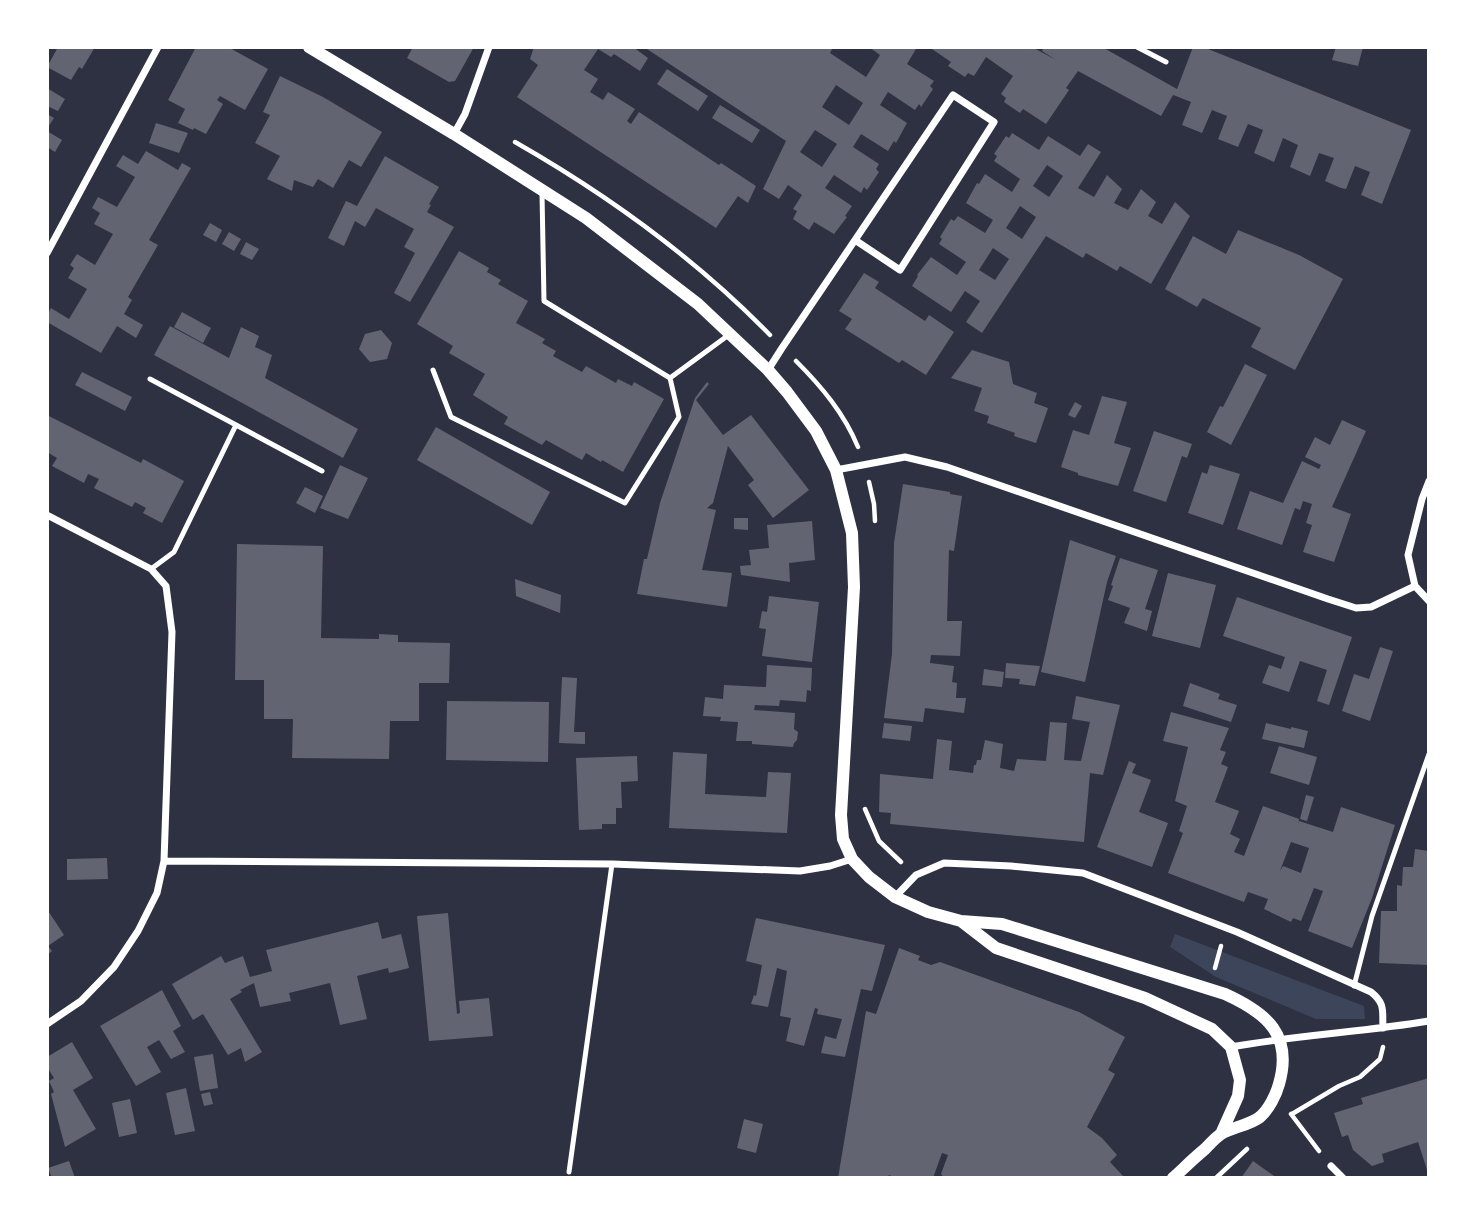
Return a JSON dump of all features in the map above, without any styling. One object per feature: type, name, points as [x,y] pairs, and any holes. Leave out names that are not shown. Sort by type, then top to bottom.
[{"type":"street","points":[[47,253],[158,47]]},
{"type":"street","points":[[309,47],[454,134],[586,218],[698,304],[768,370],[816,431],[836,470],[852,533],[855,587],[841,815],[844,839],[852,859],[869,877],[895,897],[928,912],[961,921],[1002,923],[1225,994],[1262,1014],[1274,1029],[1279,1039],[1282,1071],[1277,1091],[1269,1106],[1260,1117],[1221,1134],[1173,1178]]},
{"type":"street","points":[[454,134],[465,114],[488,47]]},
{"type":"street","points":[[768,370],[782,348],[953,95],[994,122],[900,270],[855,240]]},
{"type":"street","points":[[836,470],[905,457],[947,467],[1356,608],[1371,607],[1415,586]]},
{"type":"street","points":[[1429,481],[1408,555],[1415,586],[1429,601]]},
{"type":"street","points":[[47,516],[150,569],[166,586],[172,632],[164,860],[157,893],[138,931],[114,967],[81,1001],[47,1024]]},
{"type":"street","points":[[164,860],[612,864],[800,871],[852,859]]},
{"type":"street","points":[[895,897],[916,875],[944,863],[1083,873],[1237,932],[1371,992],[1380,999],[1383,1028]]},
{"type":"street","points":[[961,921],[996,948],[1145,998],[1213,1028],[1231,1047],[1240,1080],[1238,1096],[1221,1134]]},
{"type":"street","points":[[1231,1047],[1429,1021]]},
{"type":"street","points":[[1331,1166],[1343,1178]]},
{"type":"lane","points":[[1137,47],[1166,62]]},
{"type":"lane","points":[[433,370],[451,417],[625,503],[679,417],[670,378],[544,300],[541,190]]},
{"type":"lane","points":[[670,378],[730,334]]},
{"type":"lane","points":[[150,379],[322,471]]},
{"type":"lane","points":[[150,569],[174,552],[236,425]]},
{"type":"lane","points":[[1354,986],[1372,916],[1429,754]]},
{"type":"lane","points":[[569,1172],[612,864]]},
{"type":"path","points":[[510,139],[598,193],[676,251],[748,312],[821,386],[850,428],[864,464],[874,503],[875,526]]},
{"type":"path","points":[[864,808],[879,841],[916,875]]},
{"type":"path","points":[[1331,1166],[1291,1114],[1370,1070],[1380,1059],[1383,1028]]},
{"type":"shaded area","points":[[1175,934],[1364,1006],[1365,1019],[1316,1019],[1216,977],[1170,947]]},
{"type":"building","points":[[58,47],[95,47],[82,69],[79,67],[71,80],[47,67]]},
{"type":"building","points":[[196,47],[228,47],[268,69],[245,110],[220,96],[217,100],[223,104],[206,134],[178,123],[185,109],[168,100]]},
{"type":"building","points":[[413,47],[474,47],[455,81],[449,82],[407,58]]},
{"type":"building","points":[[534,47],[633,47],[648,58],[640,71],[614,54],[611,57],[598,49],[584,70],[598,79],[590,92],[603,100],[608,92],[635,109],[627,121],[631,124],[639,112],[756,186],[748,203],[738,196],[716,228],[517,97],[538,65],[530,59]]},
{"type":"building","points":[[644,47],[833,47],[830,53],[866,77],[880,55],[869,47],[914,47],[916,49],[907,64],[934,81],[930,86],[933,89],[921,107],[919,104],[915,110],[888,92],[880,105],[907,123],[896,143],[894,141],[888,151],[861,134],[853,147],[879,164],[876,169],[879,172],[867,190],[864,187],[861,193],[834,175],[825,188],[852,206],[834,234],[814,222],[809,230],[793,219],[797,211],[793,209],[802,195],[788,185],[779,199],[763,189],[786,141]],"holes":[[[836,85],[863,103],[849,125],[822,107]],[[815,130],[837,144],[822,167],[800,152]]]},
{"type":"building","points":[[929,47],[1032,47],[1056,60],[1042,51],[1044,47],[1102,47],[1177,89],[1193,47],[1203,47],[1411,130],[1382,204],[1361,195],[1370,172],[1355,166],[1346,189],[1341,188],[1325,181],[1334,158],[1319,153],[1310,176],[1290,167],[1298,145],[1283,138],[1274,162],[1254,153],[1263,130],[1248,124],[1238,147],[1218,139],[1227,116],[1212,110],[1202,133],[1182,125],[1191,102],[1176,96],[1173,95],[1161,116],[1078,71],[1066,88],[1069,90],[1046,124],[1023,109],[1020,113],[1004,102],[1006,98],[1001,94],[1013,76],[986,57],[974,76],[968,73],[965,77],[948,66],[951,62]]},
{"type":"building","points":[[1336,47],[1363,47],[1358,66],[1332,60]]},
{"type":"building","points":[[667,69],[708,96],[698,111],[657,84]]},
{"type":"building","points":[[280,76],[323,97],[382,132],[361,167],[349,160],[333,188],[318,179],[313,187],[294,180],[292,191],[267,179],[280,156],[255,143],[270,115],[263,112]]},
{"type":"building","points":[[47,88],[65,99],[58,111],[47,106]]},
{"type":"building","points":[[720,105],[760,130],[752,143],[712,118]]},
{"type":"building","points":[[47,114],[54,118],[47,129]]},
{"type":"building","points":[[156,123],[188,133],[179,153],[149,143]]},
{"type":"building","points":[[47,131],[62,140],[55,152],[47,147]]},
{"type":"building","points":[[1012,133],[1039,150],[1048,136],[1080,156],[1088,144],[1101,152],[1078,188],[1094,197],[1107,175],[1122,189],[1114,203],[1128,210],[1141,189],[1156,202],[1148,216],[1162,224],[1175,202],[1190,216],[1151,284],[1120,266],[1117,271],[1086,253],[1083,258],[1046,236],[982,333],[966,322],[980,301],[965,291],[951,312],[912,286],[931,257],[957,275],[966,262],[939,244],[942,239],[940,237],[951,219],[954,221],[958,216],[985,233],[993,220],[966,203],[985,174],[1012,192],[1020,179],[994,161],[997,156],[994,154],[1006,136],[1009,138]],"holes":[[[1047,165],[1063,176],[1049,197],[1033,186]],[[1020,206],[1036,217],[1022,239],[1006,228]],[[993,248],[1009,259],[995,280],[979,270]]]},
{"type":"building","points":[[146,151],[178,170],[182,163],[191,168],[149,240],[158,245],[128,297],[132,300],[124,314],[143,325],[136,338],[117,326],[101,353],[47,322],[47,315],[51,308],[69,319],[87,289],[68,278],[74,268],[70,265],[77,254],[95,265],[113,234],[94,224],[100,213],[92,208],[98,197],[117,207],[135,177],[116,166],[123,155],[138,164]]},
{"type":"building","points":[[385,156],[439,187],[427,212],[454,227],[410,302],[394,293],[415,253],[404,247],[414,229],[376,208],[365,227],[355,221],[344,246],[328,238],[346,201],[357,206]]},
{"type":"building","points":[[210,223],[222,230],[216,242],[203,235]]},
{"type":"building","points":[[1238,230],[1299,255],[1343,279],[1295,370],[1251,347],[1261,328],[1203,298],[1197,307],[1165,289],[1193,236],[1226,254]]},
{"type":"building","points":[[229,232],[241,239],[234,251],[222,244]]},
{"type":"building","points":[[246,242],[259,249],[252,260],[240,254]]},
{"type":"building","points":[[459,251],[489,268],[487,272],[501,280],[498,284],[528,301],[516,323],[545,339],[542,343],[556,351],[553,356],[582,372],[586,366],[616,383],[618,379],[632,386],[634,382],[664,399],[623,472],[586,453],[582,460],[546,440],[542,445],[504,424],[508,417],[473,395],[485,374],[449,353],[453,346],[417,324]]},
{"type":"building","points":[[864,273],[879,282],[875,288],[925,321],[929,315],[954,332],[926,375],[902,360],[899,363],[845,329],[852,319],[839,311]]},
{"type":"building","points":[[182,312],[211,328],[203,343],[174,327]]},
{"type":"building","points":[[170,326],[229,358],[241,327],[259,336],[255,347],[272,355],[265,378],[358,429],[343,458],[154,355]]},
{"type":"building","points":[[381,330],[392,343],[387,359],[370,362],[359,349],[365,334]]},
{"type":"building","points":[[972,350],[1009,362],[1013,384],[1037,393],[1034,403],[1048,408],[1036,443],[987,423],[989,416],[974,411],[982,388],[951,378]]},
{"type":"building","points":[[1245,364],[1267,375],[1231,445],[1207,432]]},
{"type":"building","points":[[82,372],[132,397],[125,411],[75,385]]},
{"type":"building","points":[[707,382],[709,384],[696,400],[723,435],[751,415],[809,490],[773,518],[748,485],[754,480],[728,446],[713,503],[707,508],[716,510],[702,570],[732,573],[727,607],[637,594],[660,503],[695,398]]},
{"type":"building","points":[[1102,396],[1127,402],[1114,443],[1131,448],[1118,486],[1078,475],[1061,467],[1073,430],[1089,435]]},
{"type":"building","points":[[1075,402],[1082,406],[1075,418],[1068,415]]},
{"type":"building","points":[[47,415],[141,463],[143,459],[184,481],[162,523],[143,513],[146,508],[135,502],[132,507],[94,488],[99,479],[88,474],[84,483],[52,466],[57,458],[47,452]]},
{"type":"building","points":[[1342,420],[1366,431],[1332,507],[1351,514],[1334,562],[1303,552],[1312,525],[1306,523],[1312,504],[1303,501],[1300,510],[1295,508],[1282,545],[1237,529],[1250,491],[1283,503],[1302,461],[1319,469],[1321,465],[1305,457],[1315,437],[1330,445]]},
{"type":"building","points":[[436,427],[550,492],[532,525],[417,460]]},
{"type":"building","points":[[1154,431],[1192,444],[1187,458],[1182,456],[1166,502],[1133,491]]},
{"type":"building","points":[[340,465],[368,478],[348,519],[320,508]]},
{"type":"building","points":[[1210,465],[1240,474],[1223,525],[1188,513],[1202,472],[1207,474]]},
{"type":"building","points":[[903,484],[962,496],[954,551],[949,550],[947,621],[962,621],[960,656],[931,655],[930,663],[954,666],[952,682],[957,683],[956,698],[966,698],[964,713],[925,708],[923,722],[884,718],[892,654],[894,543]]},
{"type":"building","points":[[305,487],[323,496],[315,513],[296,503]]},
{"type":"building","points":[[734,518],[748,518],[748,530],[734,529]]},
{"type":"building","points":[[812,521],[815,560],[789,563],[790,582],[741,575],[740,566],[751,565],[749,550],[769,548],[767,525]]},
{"type":"building","points":[[1070,540],[1116,556],[1107,582],[1085,682],[1041,672]]},
{"type":"building","points":[[237,544],[323,546],[321,638],[379,639],[379,634],[398,635],[398,642],[450,643],[449,683],[419,683],[419,721],[390,721],[389,759],[292,758],[293,719],[264,719],[264,680],[235,680]]},
{"type":"building","points":[[1120,558],[1158,570],[1145,609],[1152,611],[1147,631],[1124,623],[1130,608],[1108,600]]},
{"type":"building","points":[[1168,573],[1216,585],[1200,648],[1152,636]]},
{"type":"building","points":[[515,579],[561,595],[560,613],[516,596]]},
{"type":"building","points":[[769,596],[819,602],[812,662],[762,656],[766,629],[759,628],[762,611],[767,612]]},
{"type":"building","points":[[1237,597],[1352,637],[1329,705],[1317,701],[1327,670],[1300,661],[1289,692],[1262,683],[1269,665],[1281,669],[1285,657],[1223,636]]},
{"type":"building","points":[[1380,647],[1393,651],[1370,721],[1342,711],[1354,674],[1369,679]]},
{"type":"building","points":[[1006,663],[1040,666],[1035,686],[1019,684],[1020,679],[1005,678]]},
{"type":"building","points":[[767,665],[812,668],[811,691],[807,690],[806,702],[780,700],[779,706],[755,705],[754,710],[795,713],[794,729],[798,732],[793,747],[736,741],[738,722],[703,716],[705,697],[723,699],[724,685],[766,687]]},
{"type":"building","points":[[984,669],[1004,672],[1002,687],[982,685]]},
{"type":"building","points":[[562,677],[577,678],[574,732],[585,732],[585,744],[559,743]]},
{"type":"building","points":[[1190,683],[1220,694],[1218,699],[1237,705],[1231,722],[1183,706]]},
{"type":"building","points":[[1076,696],[1120,705],[1103,775],[1090,773],[1084,842],[890,824],[891,813],[879,812],[880,774],[933,779],[937,739],[952,741],[949,770],[973,773],[977,760],[981,760],[985,740],[1003,744],[1000,768],[1014,771],[1017,759],[1046,761],[1050,722],[1067,723],[1064,760],[1081,761],[1090,722],[1072,719]]},
{"type":"building","points":[[447,701],[549,702],[548,762],[446,760]]},
{"type":"building","points":[[1171,712],[1229,728],[1220,750],[1226,752],[1221,764],[1228,767],[1215,802],[1239,811],[1230,834],[1240,839],[1234,852],[1244,856],[1263,806],[1299,819],[1298,827],[1299,821],[1333,832],[1341,807],[1395,825],[1372,898],[1352,948],[1308,931],[1323,891],[1314,888],[1301,921],[1293,918],[1291,922],[1264,909],[1268,899],[1248,892],[1244,902],[1168,873],[1183,833],[1179,831],[1187,806],[1175,801],[1188,747],[1163,741]],"holes":[[[1291,842],[1309,848],[1301,873],[1283,866],[1280,871]]]},
{"type":"building","points":[[884,723],[912,726],[910,741],[882,738]]},
{"type":"building","points":[[1266,723],[1308,731],[1304,748],[1262,739]]},
{"type":"building","points":[[1279,746],[1317,757],[1309,785],[1270,773]]},
{"type":"building","points":[[673,752],[707,754],[705,794],[766,797],[768,772],[791,773],[787,833],[669,828]]},
{"type":"building","points":[[637,756],[638,781],[621,782],[622,808],[616,808],[616,824],[602,824],[602,829],[579,830],[576,758]]},
{"type":"building","points":[[1129,761],[1136,764],[1132,773],[1151,780],[1139,812],[1168,823],[1152,867],[1097,847]]},
{"type":"building","points":[[1306,795],[1314,797],[1307,821],[1300,819]]},
{"type":"building","points":[[1415,849],[1429,851],[1429,965],[1379,963],[1381,911],[1397,911],[1397,885],[1402,886],[1403,867],[1413,867]]},
{"type":"building","points":[[107,858],[108,879],[67,880],[67,859]]},
{"type":"building","points":[[47,909],[64,935],[48,946],[52,951],[47,955]]},
{"type":"building","points":[[448,913],[457,1014],[460,1013],[459,1001],[489,998],[493,1036],[429,1041],[417,916]]},
{"type":"building","points":[[756,918],[885,945],[872,991],[861,989],[845,1057],[821,1053],[825,1036],[836,1039],[842,1019],[817,1014],[818,1009],[815,1008],[804,1046],[786,1041],[791,1018],[780,1016],[787,971],[777,968],[768,1007],[751,1004],[754,995],[756,996],[762,965],[746,961]]},
{"type":"building","points":[[378,922],[382,939],[401,934],[409,968],[389,973],[388,968],[357,976],[367,1019],[340,1025],[330,983],[289,993],[291,1001],[260,1007],[254,983],[230,999],[262,1052],[245,1062],[241,1048],[228,1055],[203,1014],[193,1020],[172,984],[221,956],[225,963],[243,956],[250,977],[272,971],[266,950]]},
{"type":"building","points":[[899,948],[920,956],[918,960],[931,965],[940,962],[1079,1012],[1125,1037],[1108,1070],[1115,1074],[1087,1127],[1102,1138],[1117,1155],[1110,1162],[1123,1176],[1121,1178],[944,1178],[941,1174],[948,1155],[942,1153],[933,1178],[896,1178],[889,1175],[887,1178],[838,1178],[866,1011],[876,1014]]},
{"type":"building","points":[[162,990],[181,1026],[173,1031],[185,1052],[171,1059],[159,1040],[147,1047],[161,1072],[136,1086],[100,1026]]},
{"type":"building","points":[[72,1042],[93,1078],[73,1090],[96,1129],[65,1147],[51,1094],[54,1092],[49,1081],[54,1078],[47,1067],[47,1057]]},
{"type":"building","points":[[213,1054],[218,1088],[200,1091],[194,1057]]},
{"type":"building","points":[[1429,1078],[1429,1176],[1418,1142],[1382,1154],[1384,1162],[1372,1166],[1353,1150],[1348,1135],[1342,1137],[1334,1113],[1363,1104],[1361,1098]]},
{"type":"building","points":[[186,1088],[195,1131],[175,1135],[166,1093]]},
{"type":"building","points":[[210,1092],[213,1104],[204,1106],[201,1094]]},
{"type":"building","points":[[130,1099],[137,1133],[119,1137],[112,1103]]},
{"type":"building","points":[[744,1119],[763,1124],[756,1153],[737,1148]]},
{"type":"building","points":[[69,1161],[75,1178],[52,1178],[48,1168]]},
{"type":"building","points":[[1253,1161],[1277,1178],[1241,1178]]}]
